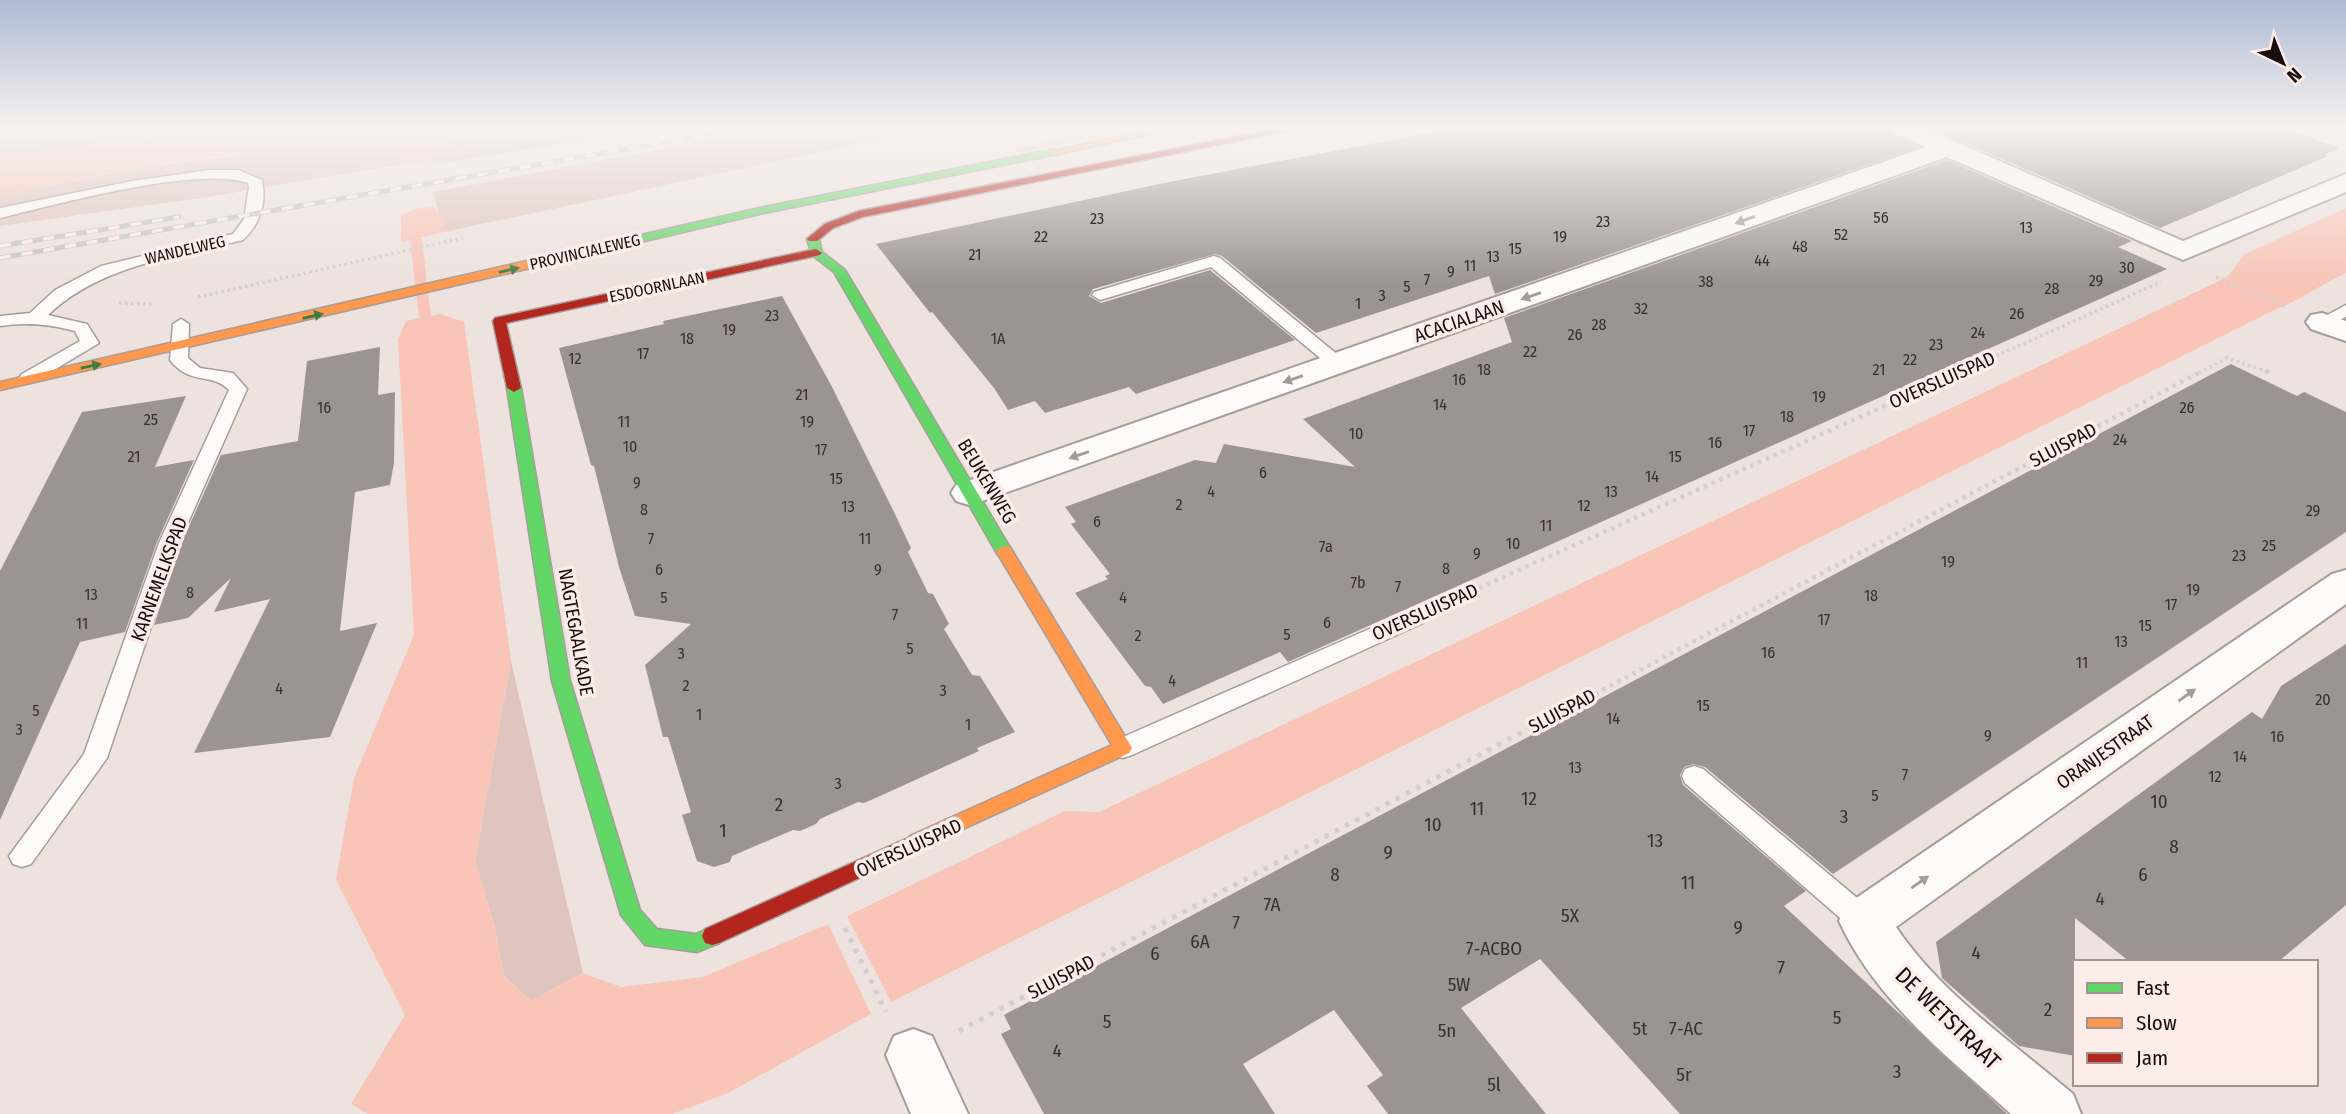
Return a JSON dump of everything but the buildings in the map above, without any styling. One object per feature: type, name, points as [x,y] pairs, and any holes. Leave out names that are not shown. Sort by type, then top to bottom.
[{"type":"street","name":"PROVINCIALEWEG","points":[[443,267],[839,180]]},
{"type":"street","name":"PROVINCIALEWEG","points":[[0,386],[181,330],[400,296],[764,210],[913,180]]},
{"type":"street","name":"ESDOORNLAAN","points":[[499,321],[813,246],[828,226],[859,214],[1032,180]]},
{"type":"street","name":"ACACIALAAN","points":[[969,493],[1858,180]]},
{"type":"street","points":[[2021,180],[2183,251],[2346,182]]},
{"type":"street","name":"BEUKENWEG","points":[[813,246],[839,270],[969,493],[1123,748]]},
{"type":"street","name":"NAGTEGAALKADE","points":[[499,321],[519,411],[561,681],[631,915],[652,938]]},
{"type":"street","points":[[38,354],[97,342]]},
{"type":"street","name":"ORANJESTRAAT","points":[[1864,920],[2346,584]]},
{"type":"street","name":"OVERSLUISPAD","points":[[652,938],[697,943],[1123,748]]},
{"type":"street","name":"DE WETSTRAAT","points":[[1864,920],[1891,963],[1930,1006],[2053,1114]]},
{"type":"street","points":[[901,1035],[940,1114]]},
{"type":"lane","points":[[0,213],[121,187],[172,180]]},
{"type":"lane","points":[[253,180],[257,187]]},
{"type":"lane","name":"WANDELWEG","points":[[36,317],[61,293],[88,278],[124,264],[238,237],[250,223],[257,187]]},
{"type":"lane","points":[[1100,295],[1214,261],[1338,364]]},
{"type":"lane","points":[[0,321],[36,317],[81,328],[97,342],[23,381]]},
{"type":"lane","name":"KARNEMELKSPAD","points":[[22,856],[95,758],[169,543],[238,389],[227,377],[195,373],[179,360],[181,330]]},
{"type":"lane","name":"OVERSLUISPAD","points":[[1123,748],[1415,617]]},
{"type":"lane","name":"DE WETSTRAAT","points":[[1694,776],[1826,891],[1864,920]]},
{"type":"path","points":[[257,187],[297,180]]},
{"type":"path","points":[[197,297],[435,244]]},
{"type":"path","points":[[2210,274],[2328,319]]},
{"type":"path","name":"OVERSLUISPAD","points":[[1415,617],[2171,278]]},
{"type":"path","points":[[61,293],[137,305],[161,304]]},
{"type":"path","name":"SLUISPAD","points":[[901,1035],[2227,358],[2271,373]]},
{"type":"path","points":[[843,923],[901,1035]]},
{"type":"shaded area","points":[[0,180],[77,180],[0,196]]},
{"type":"shaded area","points":[[78,180],[310,180],[0,226],[0,196]]},
{"type":"shaded area","points":[[497,180],[689,180],[444,232],[433,192]]},
{"type":"shaded area","points":[[434,207],[444,219],[444,232],[401,242],[401,215],[417,208]]},
{"type":"shaded area","points":[[2346,208],[2346,273],[891,1002],[847,916],[1065,811],[1099,812],[2215,283],[2228,276],[2245,254]]},
{"type":"shaded area","points":[[440,314],[464,322],[511,661],[475,861],[494,924],[504,976],[531,1001],[583,973],[621,987],[703,977],[828,924],[871,1014],[728,1093],[672,1114],[368,1114],[351,1104],[405,1015],[336,880],[354,778],[414,635],[398,339],[406,321]]},
{"type":"shaded area","points":[[511,661],[583,973],[531,1001],[504,976],[494,924],[475,861]]},
{"type":"waterway","points":[[416,239],[425,317]]},
{"type":"railway","points":[[0,258],[449,180]]},
{"type":"railway","points":[[0,246],[179,217]]},
{"type":"traffic: fast","points":[[531,264],[764,210],[914,180]]},
{"type":"traffic: fast","points":[[813,239],[816,253],[839,270],[1004,551]]},
{"type":"traffic: fast","points":[[514,388],[561,681],[631,915],[652,938],[697,943],[712,936]]},
{"type":"traffic: slow","points":[[0,386],[531,264]]},
{"type":"traffic: slow","points":[[917,842],[1123,748],[1004,551]]},
{"type":"traffic: jam","points":[[813,239],[829,226],[859,214],[1032,180]]},
{"type":"traffic: jam","points":[[514,388],[499,321],[816,253]]},
{"type":"traffic: jam","points":[[712,936],[917,842]]}]
